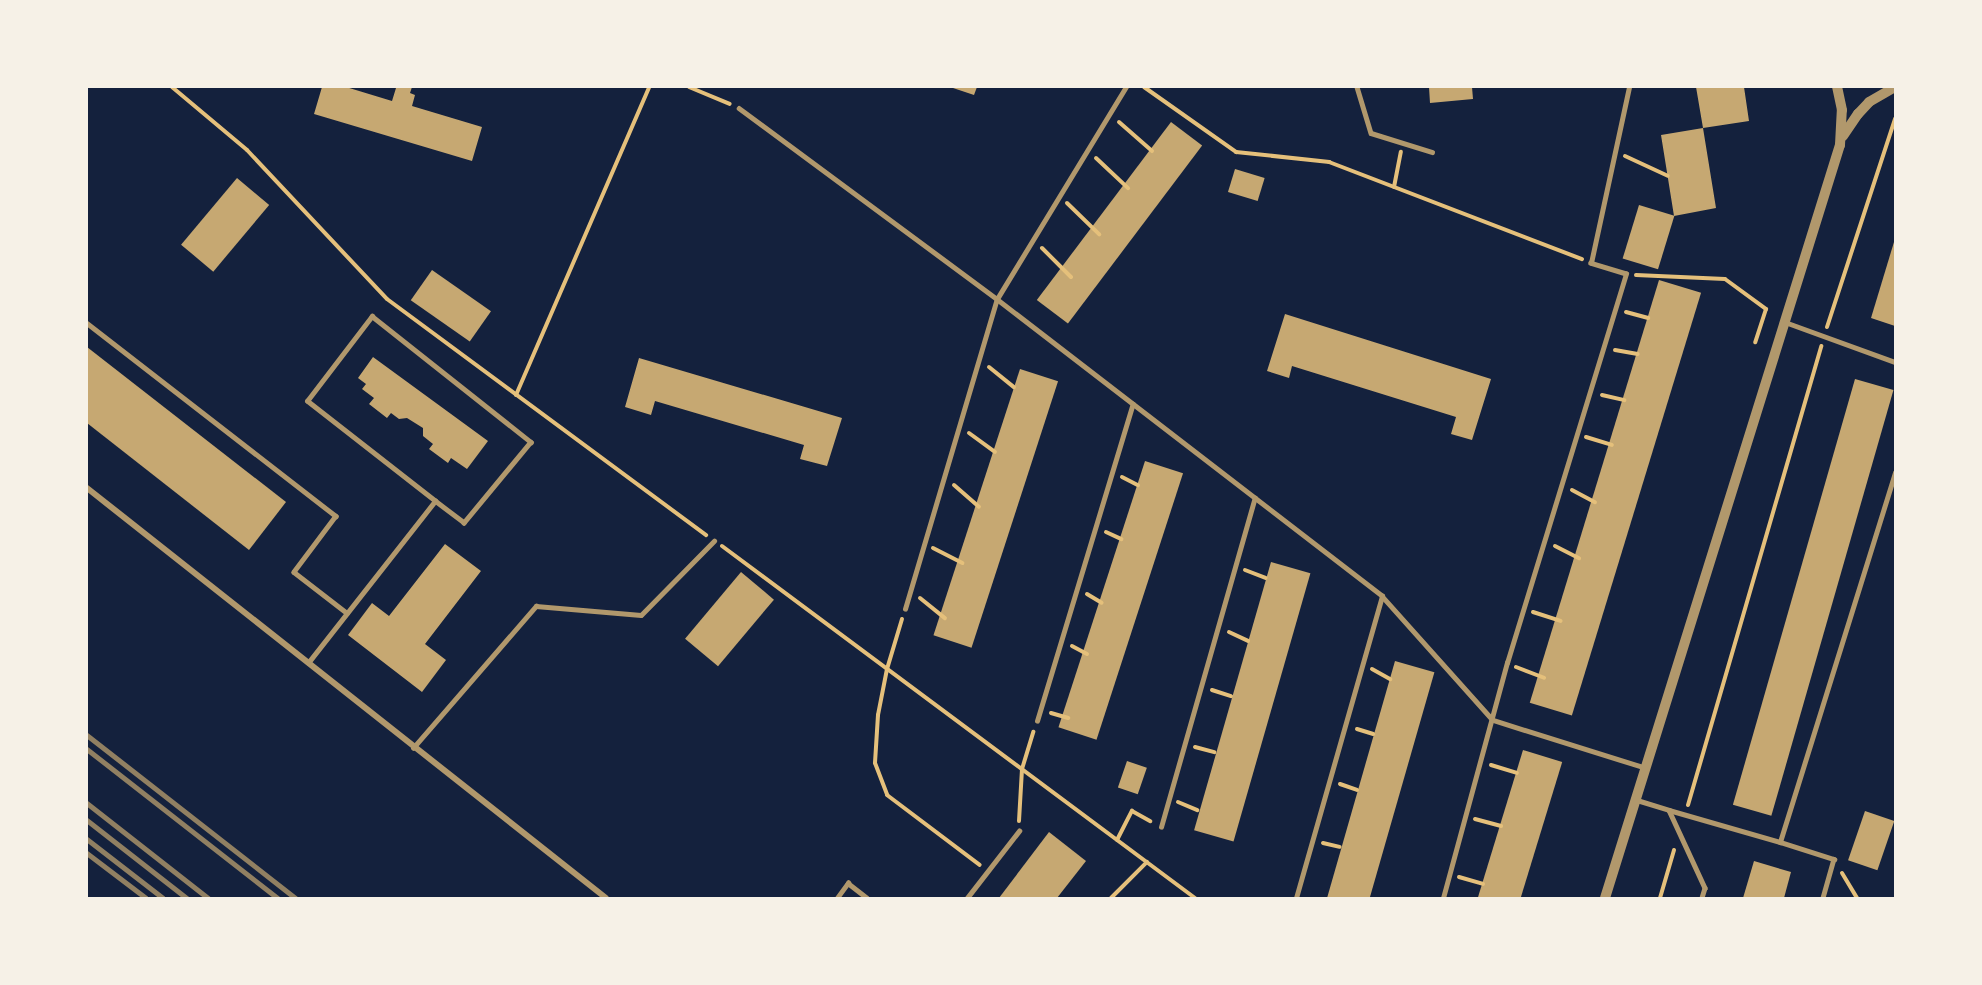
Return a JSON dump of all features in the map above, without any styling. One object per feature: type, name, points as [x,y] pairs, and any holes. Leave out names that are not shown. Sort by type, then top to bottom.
[{"type":"street","points":[[1837,87],[1842,110],[1840,145]]},
{"type":"street","points":[[1605,898],[1840,145],[1858,114],[1869,102],[1895,87]]},
{"type":"street","points":[[87,488],[413,748],[606,898]]},
{"type":"lane","points":[[905,609],[997,299],[1126,87]]},
{"type":"lane","points":[[1357,87],[1371,133],[1432,152]]},
{"type":"lane","points":[[1443,898],[1507,663],[1626,274],[1591,263],[1629,87]]},
{"type":"lane","points":[[739,108],[997,299],[1382,597],[1493,720],[1646,768]]},
{"type":"lane","points":[[372,316],[531,442],[464,523],[435,501],[307,401],[372,316]]},
{"type":"lane","points":[[1784,322],[1895,362]]},
{"type":"lane","points":[[87,323],[336,516],[294,572],[347,613]]},
{"type":"lane","points":[[1037,721],[1133,404]]},
{"type":"lane","points":[[1780,842],[1895,473]]},
{"type":"lane","points":[[1161,827],[1256,498]]},
{"type":"lane","points":[[308,663],[435,501]]},
{"type":"lane","points":[[413,748],[536,606],[641,615],[714,541]]},
{"type":"lane","points":[[1296,898],[1382,597]]},
{"type":"lane","points":[[1636,800],[1834,859],[1823,898]]},
{"type":"lane","points":[[1669,810],[1705,888],[1702,898]]},
{"type":"lane","points":[[967,898],[1018,831]]},
{"type":"lane","points":[[837,898],[848,883],[867,898]]},
{"type":"path","points":[[172,87],[247,150]]},
{"type":"path","points":[[516,395],[650,87]]},
{"type":"path","points":[[689,87],[739,108]]},
{"type":"path","points":[[1144,87],[1236,152],[1329,162],[1591,263]]},
{"type":"path","points":[[1110,115],[1152,152]]},
{"type":"path","points":[[1685,815],[1824,336],[1895,118]]},
{"type":"path","points":[[1394,187],[1403,143]]},
{"type":"path","points":[[1088,151],[1128,188]]},
{"type":"path","points":[[1615,152],[1668,176]]},
{"type":"path","points":[[1060,196],[1099,234]]},
{"type":"path","points":[[1034,239],[1071,277]]},
{"type":"path","points":[[1626,274],[1725,279],[1766,309],[1755,342]]},
{"type":"path","points":[[1615,310],[1648,318]]},
{"type":"path","points":[[1604,348],[1638,354]]},
{"type":"path","points":[[979,360],[1014,387]]},
{"type":"path","points":[[1590,392],[1624,400]]},
{"type":"path","points":[[959,426],[995,452]]},
{"type":"path","points":[[1577,435],[1612,445]]},
{"type":"path","points":[[944,476],[978,507]]},
{"type":"path","points":[[1561,486],[1595,502]]},
{"type":"path","points":[[1545,540],[1579,558]]},
{"type":"path","points":[[924,544],[962,563]]},
{"type":"path","points":[[1236,566],[1266,578]]},
{"type":"path","points":[[910,590],[945,618]]},
{"type":"path","points":[[905,609],[887,669],[878,715],[874,763],[887,795],[988,870]]},
{"type":"path","points":[[1524,609],[1561,621]]},
{"type":"path","points":[[1218,628],[1248,641]]},
{"type":"path","points":[[1507,663],[1544,678]]},
{"type":"path","points":[[1363,664],[1390,679]]},
{"type":"path","points":[[1201,687],[1231,696]]},
{"type":"path","points":[[1018,831],[1022,769],[1037,721]]},
{"type":"path","points":[[1346,725],[1373,734]]},
{"type":"path","points":[[1185,744],[1214,752]]},
{"type":"path","points":[[1481,763],[1517,773]]},
{"type":"path","points":[[1169,798],[1197,810]]},
{"type":"path","points":[[1117,840],[1132,811],[1161,827]]},
{"type":"path","points":[[1466,817],[1500,826]]},
{"type":"path","points":[[1660,898],[1680,833]]},
{"type":"path","points":[[1834,859],[1857,898]]},
{"type":"path","points":[[1111,898],[1147,862]]},
{"type":"path","points":[[1450,875],[1483,884]]},
{"type":"building","points":[[322,87],[346,87],[392,101],[396,88],[412,87],[410,93],[415,95],[412,106],[482,127],[472,161],[314,114]]},
{"type":"building","points":[[950,87],[977,87],[974,95]]},
{"type":"building","points":[[1429,87],[1472,87],[1473,99],[1430,103]]},
{"type":"building","points":[[1696,87],[1744,87],[1749,121],[1703,128]]},
{"type":"building","points":[[1171,122],[1202,145],[1068,324],[1037,300]]},
{"type":"building","points":[[1703,128],[1716,208],[1674,216],[1661,135]]},
{"type":"building","points":[[1235,169],[1265,178],[1258,201],[1228,192]]},
{"type":"building","points":[[237,178],[269,205],[213,272],[181,245]]},
{"type":"building","points":[[1639,205],[1674,216],[1658,269],[1623,259]]},
{"type":"building","points":[[1895,242],[1895,326],[1871,318]]},
{"type":"building","points":[[432,270],[491,311],[470,342],[411,300]]},
{"type":"building","points":[[1659,280],[1701,293],[1572,716],[1530,703]]},
{"type":"building","points":[[1285,314],[1491,379],[1472,440],[1451,434],[1456,417],[1292,366],[1289,378],[1267,371]]},
{"type":"building","points":[[87,347],[286,502],[249,550],[87,423]]},
{"type":"building","points":[[373,357],[488,441],[467,469],[451,458],[448,463],[429,449],[433,444],[423,436],[423,428],[407,418],[399,419],[391,413],[387,418],[369,404],[374,398],[362,389],[366,384],[358,378]]},
{"type":"building","points":[[639,358],[842,418],[827,466],[800,459],[804,445],[655,401],[651,415],[625,407]]},
{"type":"building","points":[[1020,369],[1058,381],[972,648],[933,635]]},
{"type":"building","points":[[1855,379],[1893,390],[1771,816],[1733,805]]},
{"type":"building","points":[[1145,461],[1183,473],[1097,740],[1058,727]]},
{"type":"building","points":[[445,544],[481,571],[425,644],[446,660],[422,692],[348,635],[372,603],[389,616]]},
{"type":"building","points":[[1271,562],[1310,573],[1234,841],[1194,830]]},
{"type":"building","points":[[741,572],[774,600],[718,666],[685,639]]},
{"type":"building","points":[[1395,661],[1434,672],[1370,898],[1327,898]]},
{"type":"building","points":[[1523,750],[1562,762],[1521,898],[1478,897]]},
{"type":"building","points":[[1127,761],[1147,768],[1138,794],[1118,787]]},
{"type":"building","points":[[1865,811],[1894,821],[1877,870],[1848,860]]},
{"type":"building","points":[[1049,832],[1086,861],[1057,898],[999,898]]},
{"type":"building","points":[[1754,861],[1791,872],[1784,898],[1743,898]]},
{"type":"railway","points":[[87,735],[296,898]]},
{"type":"railway","points":[[87,749],[278,898]]},
{"type":"railway","points":[[87,803],[208,898]]},
{"type":"railway","points":[[87,820],[187,898]]},
{"type":"railway","points":[[87,839],[163,898]]},
{"type":"railway","points":[[87,853],[146,898]]}]
